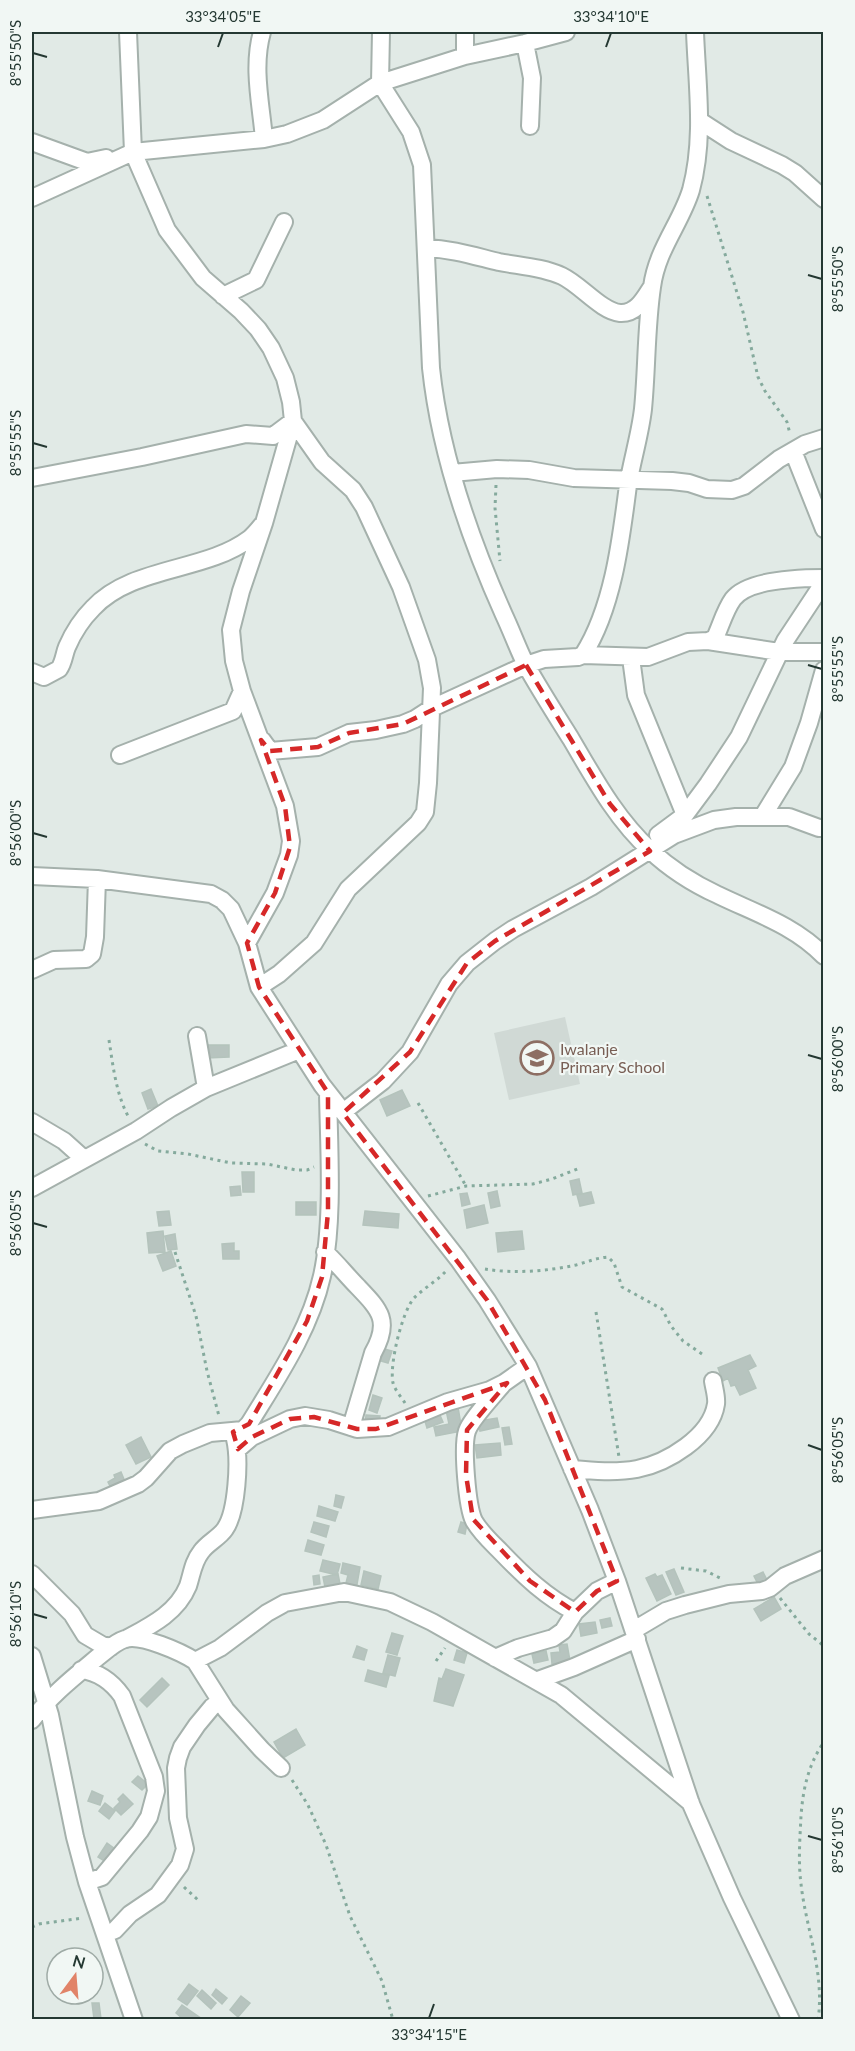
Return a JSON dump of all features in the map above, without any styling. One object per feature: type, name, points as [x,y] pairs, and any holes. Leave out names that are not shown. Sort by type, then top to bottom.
[{"type":"street","points":[[128,32],[133,153],[167,230],[203,279],[248,317],[271,348],[289,390],[293,421],[231,630],[234,661],[242,691],[285,806],[290,847],[274,893],[247,943]]},
{"type":"street","points":[[262,32],[257,68],[264,139]]},
{"type":"street","points":[[381,32],[380,83],[411,132],[422,165],[434,400],[465,517],[484,570],[526,665],[610,804],[647,848],[687,878],[717,895],[789,928],[824,956]]},
{"type":"street","points":[[465,32],[465,56]]},
{"type":"street","points":[[32,142],[87,162],[133,153],[264,139],[323,120],[380,83],[465,56],[525,44],[566,32]]},
{"type":"street","points":[[584,655],[593,641],[602,616],[619,555],[629,478],[642,411],[654,272],[690,192],[696,167],[700,121],[695,32]]},
{"type":"street","points":[[525,44],[532,78],[530,126]]},
{"type":"street","points":[[700,121],[731,141],[790,170],[824,200]]},
{"type":"street","points":[[32,198],[133,153]]},
{"type":"street","points":[[223,296],[256,280],[284,222]]},
{"type":"street","points":[[426,248],[446,249],[549,271],[580,286],[602,306],[619,313],[629,312],[638,306],[652,288]]},
{"type":"street","points":[[32,478],[246,434],[273,436],[293,421]]},
{"type":"street","points":[[260,987],[279,974],[314,943],[348,889],[413,830],[425,813],[428,790],[432,688],[427,660],[401,587],[386,551],[353,490],[322,462],[293,421]]},
{"type":"street","points":[[452,473],[497,468],[529,470],[574,478],[672,481],[689,483],[707,489],[732,490],[744,486],[767,467],[793,451],[824,438]]},
{"type":"street","points":[[793,451],[824,529]]},
{"type":"street","points":[[32,672],[44,677],[59,669],[67,646],[81,622],[94,606],[114,592],[129,584],[171,569],[204,561],[228,550],[249,539],[264,523]]},
{"type":"street","points":[[343,1112],[383,1081],[410,1052],[446,990],[467,963],[504,935],[591,887],[647,848],[685,815],[739,737],[778,652],[824,580],[797,578],[768,582],[758,584],[736,595],[726,611],[715,638],[708,641]]},
{"type":"street","points":[[261,740],[270,751],[318,747],[349,733],[403,724],[432,708],[526,665],[554,657],[584,655],[648,657],[688,642],[708,641],[778,652],[824,652]]},
{"type":"street","points":[[631,658],[636,695],[685,815]]},
{"type":"street","points":[[763,816],[793,767],[809,723],[824,670]]},
{"type":"street","points":[[120,755],[233,711],[242,691]]},
{"type":"street","points":[[647,848],[714,820],[736,817],[789,817],[824,828]]},
{"type":"street","points":[[32,876],[97,879],[214,895],[231,909],[247,943],[260,987],[299,1050],[328,1093],[458,1259],[487,1300],[528,1366],[545,1400],[617,1581],[691,1804],[732,1898],[791,2019]]},
{"type":"street","points":[[32,970],[54,960],[86,959],[92,954],[95,937],[97,879]]},
{"type":"street","points":[[197,1036],[206,1088]]},
{"type":"street","points":[[32,1188],[136,1131],[206,1088],[299,1050]]},
{"type":"street","points":[[32,1510],[99,1501],[138,1484],[170,1451],[183,1444],[210,1433],[243,1430],[249,1424],[294,1351],[316,1295],[325,1252],[329,1153],[328,1093]]},
{"type":"street","points":[[32,1122],[64,1141],[84,1159]]},
{"type":"street","points":[[325,1252],[374,1302],[382,1322],[378,1343],[370,1362],[351,1427]]},
{"type":"street","points":[[238,1449],[252,1437],[290,1419],[305,1416],[329,1420],[357,1430],[388,1427],[448,1402],[490,1390],[528,1366]]},
{"type":"street","points":[[572,1469],[636,1469],[651,1465],[690,1444],[703,1432],[711,1419],[716,1403],[713,1381]]},
{"type":"street","points":[[504,1383],[473,1420],[465,1441],[466,1475],[473,1519],[483,1534],[530,1581],[553,1600],[575,1612]]},
{"type":"street","points":[[32,1720],[39,1692],[81,1670],[118,1643],[160,1619],[175,1607],[184,1595],[192,1569],[201,1551],[225,1530],[231,1515],[238,1449],[230,1432]]},
{"type":"street","points":[[538,1680],[574,1667],[635,1634],[666,1611],[729,1594],[762,1591],[770,1588],[785,1576],[824,1559]]},
{"type":"street","points":[[32,1574],[72,1614],[85,1635],[102,1646],[143,1641],[170,1648],[195,1661],[220,1701],[262,1750],[281,1767]]},
{"type":"street","points":[[495,1658],[553,1638],[563,1631],[575,1612],[597,1591],[617,1581]]},
{"type":"street","points":[[195,1661],[220,1648],[259,1618],[285,1603],[344,1592],[390,1602],[432,1622],[561,1695],[691,1804]]},
{"type":"street","points":[[32,1656],[87,1882],[134,2019]]},
{"type":"street","points":[[81,1670],[91,1671],[103,1678],[114,1685],[122,1696],[154,1777],[156,1791],[149,1816],[140,1831],[102,1877],[87,1882]]},
{"type":"street","points":[[105,1934],[115,1930],[130,1914],[158,1895],[180,1864],[185,1849],[178,1818],[176,1768],[178,1758],[196,1725],[220,1701]]},
{"type":"path","points":[[706,192],[743,312],[758,377],[787,422],[793,451]]},
{"type":"path","points":[[497,468],[495,508],[500,561]]},
{"type":"path","points":[[109,1040],[122,1105],[144,1143],[158,1151],[195,1155],[231,1163],[267,1164],[296,1170],[307,1170],[315,1166],[329,1153]]},
{"type":"path","points":[[418,1103],[466,1186]]},
{"type":"path","points":[[412,1200],[466,1186],[533,1184],[580,1168]]},
{"type":"path","points":[[176,1252],[196,1316],[207,1371],[221,1423],[230,1432]]},
{"type":"path","points":[[412,1417],[394,1386],[391,1372],[404,1315],[414,1299],[435,1283],[458,1259],[476,1268],[500,1271],[552,1268],[608,1257],[614,1263],[622,1287],[662,1309],[671,1326],[684,1341],[702,1354]]},
{"type":"path","points":[[596,1312],[621,1470]]},
{"type":"path","points":[[770,1588],[809,1634],[824,1646]]},
{"type":"path","points":[[818,2019],[819,1981],[801,1885],[799,1860],[803,1791],[809,1770],[824,1743]]},
{"type":"path","points":[[281,1767],[294,1782],[308,1805],[326,1845],[351,1916],[382,1981],[393,2019]]},
{"type":"path","points":[[32,1927],[39,1924],[76,1921],[99,1914]]},
{"type":"highlighted area","points":[[526,665],[610,804],[650,851],[495,941],[467,963],[410,1052],[343,1113],[487,1300],[545,1400],[617,1581],[597,1591],[575,1612],[530,1581],[473,1519],[466,1475],[467,1430],[507,1383],[376,1429],[357,1429],[314,1417],[290,1419],[252,1437],[238,1449],[233,1432],[249,1424],[307,1321],[322,1277],[328,1212],[328,1093],[259,987],[247,943],[275,893],[290,847],[285,806],[261,740],[270,751],[318,747],[349,733],[403,724]]},
{"type":"shaded area","name":"Iwalanje Primary School","points":[[565,1017],[580,1084],[509,1100],[494,1033]]},
{"type":"building","points":[[207,1045],[229,1045],[229,1057],[207,1058]]},
{"type":"building","points":[[151,1089],[158,1106],[148,1109],[142,1093]]},
{"type":"building","points":[[402,1090],[410,1106],[387,1116],[380,1100]]},
{"type":"building","points":[[242,1172],[254,1172],[254,1192],[243,1192]]},
{"type":"building","points":[[579,1179],[582,1193],[573,1195],[570,1181]]},
{"type":"building","points":[[240,1186],[241,1195],[231,1196],[230,1187]]},
{"type":"building","points":[[497,1191],[500,1206],[491,1208],[488,1193]]},
{"type":"building","points":[[591,1192],[594,1203],[580,1206],[577,1195]]},
{"type":"building","points":[[467,1193],[470,1204],[462,1206],[460,1194]]},
{"type":"building","points":[[296,1202],[316,1202],[316,1215],[296,1215]]},
{"type":"building","points":[[484,1205],[488,1223],[467,1228],[464,1210]]},
{"type":"building","points":[[169,1211],[171,1225],[159,1226],[157,1212]]},
{"type":"building","points":[[365,1211],[399,1214],[398,1228],[363,1225]]},
{"type":"building","points":[[163,1231],[165,1252],[149,1253],[147,1233]]},
{"type":"building","points":[[522,1231],[524,1249],[498,1252],[496,1233]]},
{"type":"building","points":[[175,1234],[177,1249],[168,1250],[165,1236]]},
{"type":"building","points":[[234,1243],[234,1251],[239,1251],[239,1259],[223,1259],[222,1244]]},
{"type":"building","points":[[171,1251],[176,1266],[163,1271],[157,1256]]},
{"type":"building","points":[[377,1347],[392,1351],[388,1363],[374,1359]]},
{"type":"building","points":[[750,1355],[756,1366],[748,1370],[756,1388],[740,1395],[735,1385],[731,1386],[728,1378],[723,1381],[718,1368]]},
{"type":"building","points":[[373,1395],[382,1398],[377,1413],[369,1410]]},
{"type":"building","points":[[458,1407],[462,1431],[436,1436],[434,1427],[449,1424],[446,1410]]},
{"type":"building","points":[[439,1413],[443,1422],[427,1428],[424,1418]]},
{"type":"building","points":[[366,1415],[380,1416],[379,1426],[365,1425]]},
{"type":"building","points":[[497,1418],[499,1427],[480,1431],[478,1421]]},
{"type":"building","points":[[509,1427],[512,1444],[505,1445],[502,1428]]},
{"type":"building","points":[[141,1437],[151,1457],[136,1464],[126,1445]]},
{"type":"building","points":[[500,1443],[501,1455],[477,1458],[475,1445]]},
{"type":"building","points":[[121,1472],[126,1484],[112,1490],[108,1482],[115,1478],[114,1475]]},
{"type":"building","points":[[336,1495],[344,1497],[341,1508],[334,1506]]},
{"type":"building","points":[[319,1506],[338,1512],[335,1521],[317,1516]]},
{"type":"building","points":[[314,1522],[329,1526],[326,1537],[311,1532]]},
{"type":"building","points":[[461,1522],[467,1524],[465,1534],[458,1532]]},
{"type":"building","points":[[308,1540],[324,1545],[321,1555],[305,1551]]},
{"type":"building","points":[[323,1560],[340,1564],[337,1575],[320,1571]]},
{"type":"building","points":[[343,1563],[360,1567],[356,1590],[345,1587],[348,1575],[341,1573]]},
{"type":"building","points":[[674,1569],[684,1592],[676,1595],[666,1572]]},
{"type":"building","points":[[364,1571],[381,1576],[378,1589],[361,1585]]},
{"type":"building","points":[[763,1572],[769,1584],[760,1588],[754,1576]]},
{"type":"building","points":[[338,1574],[340,1584],[325,1587],[323,1577]]},
{"type":"building","points":[[655,1574],[657,1577],[662,1575],[671,1594],[657,1601],[646,1578]]},
{"type":"building","points":[[319,1575],[320,1584],[314,1585],[313,1576]]},
{"type":"building","points":[[774,1597],[781,1609],[761,1621],[754,1609]]},
{"type":"building","points":[[610,1618],[612,1626],[602,1628],[600,1620]]},
{"type":"building","points":[[595,1622],[597,1633],[581,1636],[579,1624]]},
{"type":"building","points":[[392,1633],[403,1636],[397,1655],[386,1652]]},
{"type":"building","points":[[567,1644],[570,1661],[552,1664],[551,1653],[560,1652],[559,1645]]},
{"type":"building","points":[[357,1646],[367,1650],[364,1660],[353,1657]]},
{"type":"building","points":[[457,1650],[467,1653],[464,1663],[454,1660]]},
{"type":"building","points":[[546,1651],[548,1660],[534,1663],[532,1654]]},
{"type":"building","points":[[388,1655],[400,1658],[395,1676],[383,1673]]},
{"type":"building","points":[[446,1669],[464,1675],[453,1706],[434,1701],[439,1678],[442,1679]]},
{"type":"building","points":[[368,1670],[389,1676],[386,1687],[365,1681]]},
{"type":"building","points":[[162,1678],[169,1685],[147,1707],[140,1700]]},
{"type":"building","points":[[296,1729],[305,1745],[283,1758],[274,1742]]},
{"type":"building","points":[[138,1776],[148,1784],[142,1790],[132,1782]]},
{"type":"building","points":[[92,1791],[103,1796],[100,1805],[88,1801]]},
{"type":"building","points":[[123,1794],[133,1804],[121,1815],[114,1808],[120,1802],[118,1799]]},
{"type":"building","points":[[105,1803],[115,1811],[109,1819],[99,1811]]},
{"type":"building","points":[[107,1843],[115,1849],[106,1862],[98,1857]]},
{"type":"building","points":[[189,1984],[198,1991],[187,2005],[178,1999]]},
{"type":"building","points":[[216,1989],[227,1998],[222,2004],[212,1995]]},
{"type":"building","points":[[202,1990],[216,2003],[211,2009],[197,1996]]},
{"type":"building","points":[[241,1996],[250,2003],[238,2017],[230,2010]]},
{"type":"building","points":[[182,2005],[202,2020],[184,2020],[176,2013]]},
{"type":"building","points":[[92,2006],[99,2006],[101,2019],[94,2019]]},
{"type":"place","name":"Iwalanje Primary School","points":[[537,1058]]}]
